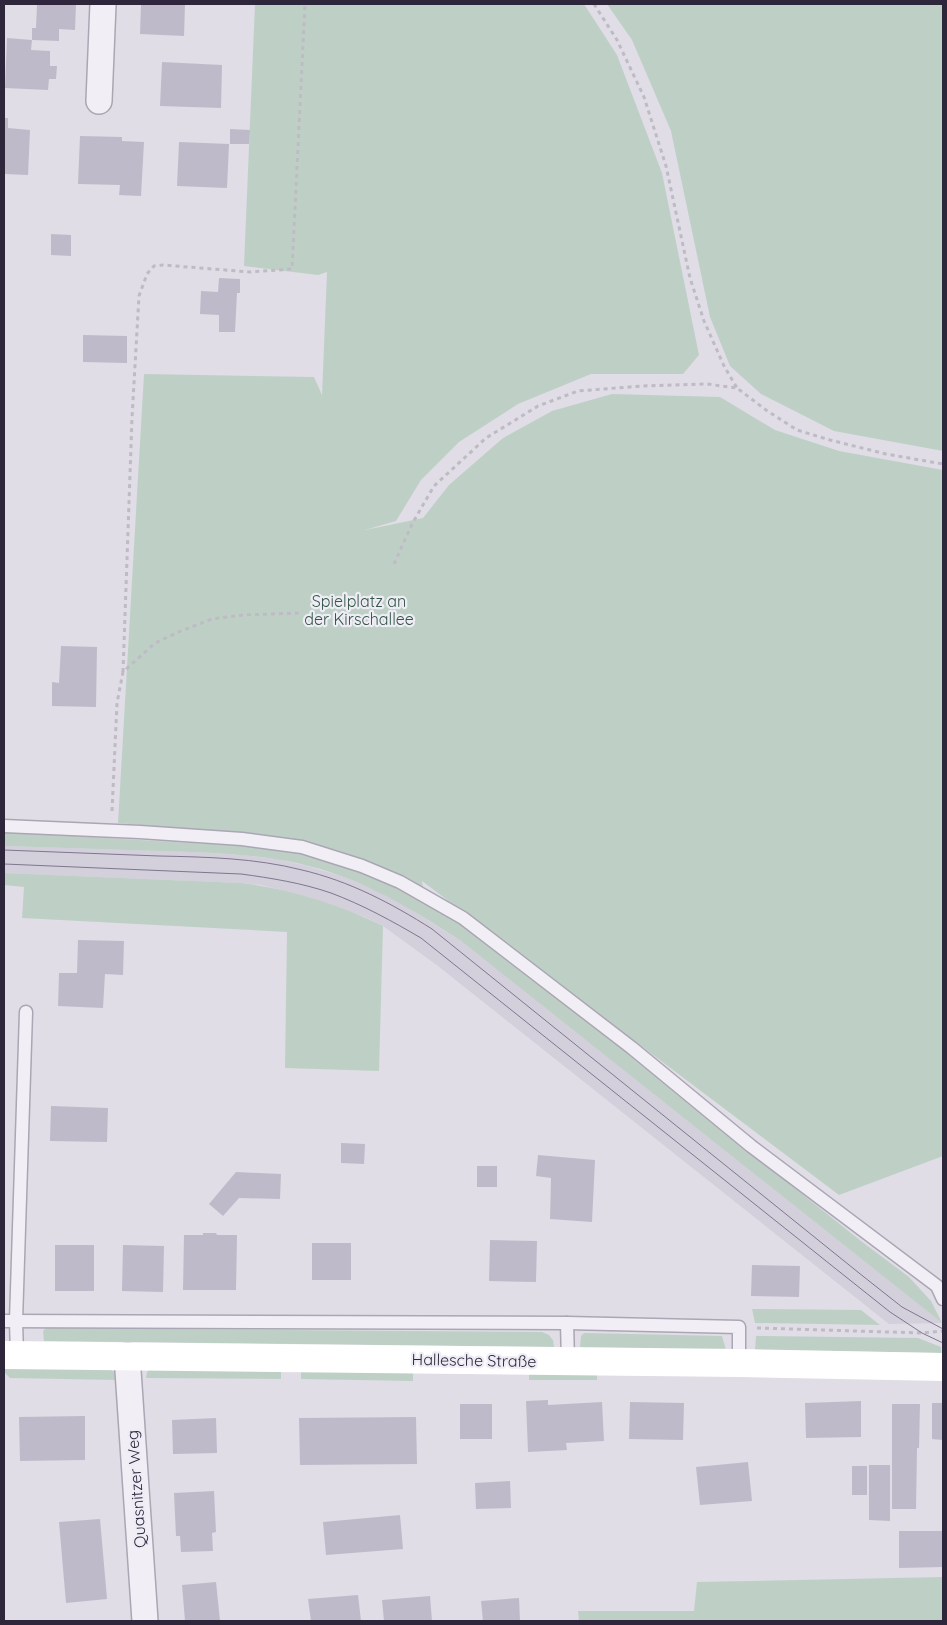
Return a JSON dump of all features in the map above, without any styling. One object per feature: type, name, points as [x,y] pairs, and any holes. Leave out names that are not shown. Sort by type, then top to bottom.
[{"type":"street","points":[[98,101],[103,4]]},
{"type":"street","name":"Hallesche Straße","points":[[10,1355],[943,1367]]},
{"type":"street","name":"Quasnitzer Weg","points":[[127,1356],[145,1621]]},
{"type":"lane","points":[[4,826],[242,839],[302,847],[362,866],[400,882],[463,918],[632,1048],[752,1146],[936,1286],[943,1299]]},
{"type":"lane","points":[[10,1355],[10,1321],[26,1012]]},
{"type":"lane","points":[[10,1321],[567,1323],[739,1327],[739,1363]]},
{"type":"lane","points":[[567,1323],[568,1361]]},
{"type":"path","points":[[111,831],[117,703],[123,672],[132,418],[139,296],[147,274],[154,266],[163,265],[250,272],[292,269],[305,4]]},
{"type":"path","points":[[594,4],[617,40],[644,97],[666,166],[693,287],[704,320],[720,357],[737,388],[796,430],[886,454],[943,464]]},
{"type":"path","points":[[394,564],[412,524],[434,486],[486,438],[538,406],[578,391],[642,386],[707,384],[737,388]]},
{"type":"path","points":[[123,672],[155,643],[212,619],[244,615],[299,613]]},
{"type":"path","points":[[739,1327],[913,1333],[943,1331]]},
{"type":"shaded area","points":[[4,846],[192,852],[276,859],[341,876],[377,891],[461,941],[942,1323],[889,1324],[438,966],[383,926],[365,917],[306,896],[261,885],[4,873]]},
{"type":"green space","name":"Spielplatz an der Kirschallee","points":[[255,4],[584,4],[617,55],[662,173],[699,355],[683,374],[591,374],[518,404],[459,442],[421,480],[396,521],[365,530],[423,518],[449,485],[503,438],[552,411],[612,394],[720,397],[775,430],[839,451],[943,470],[943,1156],[839,1195],[422,881],[423,887],[364,861],[303,842],[244,833],[118,823],[144,374],[314,377],[322,395],[327,272],[318,275],[244,266]]},
{"type":"green space","points":[[607,4],[943,4],[943,451],[834,431],[761,394],[730,366],[710,317],[671,131],[632,40]]},
{"type":"green space","points":[[4,832],[243,846],[301,853],[330,860],[398,886],[462,923],[630,1052],[747,1150],[909,1277],[931,1301],[942,1323],[461,941],[388,897],[341,876],[296,863],[274,859],[205,853],[4,846]]},
{"type":"green space","points":[[4,873],[241,883],[296,893],[331,904],[383,926],[379,1071],[285,1068],[287,932],[22,918],[24,887],[4,885]]},
{"type":"green space","points":[[752,1309],[861,1310],[880,1325],[755,1323]]},
{"type":"green space","points":[[46,1328],[542,1332],[549,1335],[553,1340],[554,1347],[44,1341],[43,1331]]},
{"type":"green space","points":[[584,1333],[722,1336],[726,1350],[580,1347],[581,1336]]},
{"type":"green space","points":[[756,1336],[918,1338],[941,1347],[941,1353],[755,1350]]},
{"type":"green space","points":[[4,1367],[108,1368],[114,1372],[116,1380],[10,1378],[5,1373]]},
{"type":"green space","points":[[150,1368],[281,1370],[281,1379],[146,1378]]},
{"type":"green space","points":[[301,1371],[413,1372],[413,1381],[301,1379]]},
{"type":"green space","points":[[529,1374],[597,1374],[597,1380],[529,1380]]},
{"type":"green space","points":[[943,1577],[943,1621],[579,1621],[578,1611],[694,1611],[697,1582]]},
{"type":"building","points":[[37,4],[76,4],[75,30],[59,29],[59,41],[32,40],[32,28],[36,28]]},
{"type":"building","points":[[141,4],[185,4],[184,36],[140,34]]},
{"type":"building","points":[[7,38],[32,40],[31,50],[50,51],[50,66],[57,66],[56,79],[49,79],[48,90],[5,88]]},
{"type":"building","points":[[162,62],[222,65],[221,108],[160,106]]},
{"type":"building","points":[[4,118],[8,118],[8,128],[30,130],[28,175],[4,174]]},
{"type":"building","points":[[230,129],[250,130],[249,144],[230,144]]},
{"type":"building","points":[[80,136],[122,137],[122,141],[144,142],[141,196],[119,195],[120,185],[78,184]]},
{"type":"building","points":[[179,142],[229,144],[227,188],[177,186]]},
{"type":"building","points":[[51,234],[71,235],[71,256],[51,255]]},
{"type":"building","points":[[219,278],[240,279],[240,293],[237,293],[235,332],[219,332],[219,315],[200,314],[201,291],[218,292]]},
{"type":"building","points":[[83,335],[127,336],[127,363],[83,362]]},
{"type":"building","points":[[61,646],[97,647],[96,707],[52,706],[52,682],[59,683]]},
{"type":"building","points":[[78,940],[124,941],[123,975],[105,974],[103,1008],[58,1006],[59,973],[77,973]]},
{"type":"building","points":[[51,1106],[108,1108],[107,1142],[50,1141]]},
{"type":"building","points":[[341,1143],[365,1144],[364,1164],[341,1163]]},
{"type":"building","points":[[538,1155],[595,1160],[592,1222],[550,1219],[551,1178],[536,1176]]},
{"type":"building","points":[[477,1166],[497,1166],[497,1187],[477,1187]]},
{"type":"building","points":[[236,1172],[281,1174],[280,1199],[239,1198],[223,1216],[209,1204]]},
{"type":"building","points":[[203,1233],[237,1235],[236,1290],[183,1290],[184,1235],[203,1235]]},
{"type":"building","points":[[490,1240],[537,1241],[536,1282],[489,1281]]},
{"type":"building","points":[[312,1243],[351,1243],[351,1280],[312,1280]]},
{"type":"building","points":[[55,1245],[94,1245],[94,1291],[55,1291]]},
{"type":"building","points":[[123,1245],[164,1246],[163,1292],[122,1291]]},
{"type":"building","points":[[752,1265],[800,1266],[799,1297],[751,1296]]},
{"type":"building","points":[[548,1400],[548,1405],[602,1402],[604,1441],[566,1443],[567,1450],[528,1452],[526,1401]]},
{"type":"building","points":[[861,1401],[861,1437],[806,1438],[805,1403]]},
{"type":"building","points":[[630,1402],[684,1403],[683,1440],[629,1439]]},
{"type":"building","points":[[932,1403],[943,1403],[943,1440],[932,1439]]},
{"type":"building","points":[[460,1404],[492,1404],[492,1439],[460,1439]]},
{"type":"building","points":[[892,1404],[920,1404],[916,1509],[892,1509]]},
{"type":"building","points":[[85,1416],[85,1460],[20,1461],[19,1417]]},
{"type":"building","points":[[416,1417],[417,1464],[300,1465],[299,1418]]},
{"type":"building","points":[[216,1418],[217,1453],[173,1454],[172,1420]]},
{"type":"building","points":[[748,1462],[752,1501],[700,1505],[696,1467]]},
{"type":"building","points":[[869,1465],[890,1465],[890,1521],[869,1520]]},
{"type":"building","points":[[852,1466],[867,1466],[867,1495],[852,1495]]},
{"type":"building","points":[[510,1481],[511,1508],[476,1509],[475,1483]]},
{"type":"building","points":[[214,1491],[216,1532],[212,1533],[213,1551],[181,1552],[180,1536],[176,1536],[174,1493]]},
{"type":"building","points":[[400,1515],[403,1549],[326,1555],[323,1522]]},
{"type":"building","points":[[100,1519],[107,1599],[66,1603],[59,1522]]},
{"type":"building","points":[[899,1531],[943,1531],[943,1567],[899,1568]]},
{"type":"building","points":[[216,1582],[220,1621],[185,1621],[182,1585]]},
{"type":"building","points":[[358,1595],[361,1621],[311,1621],[308,1599]]},
{"type":"building","points":[[430,1596],[432,1621],[384,1621],[382,1600]]},
{"type":"building","points":[[519,1598],[520,1621],[483,1621],[481,1601]]},
{"type":"tram line","points":[[4,850],[213,858],[267,863],[336,880],[401,910],[432,929],[902,1307],[943,1329]]},
{"type":"tram line","points":[[4,864],[241,874],[286,881],[320,889],[377,914],[421,938],[890,1312],[922,1333],[943,1343]]}]
